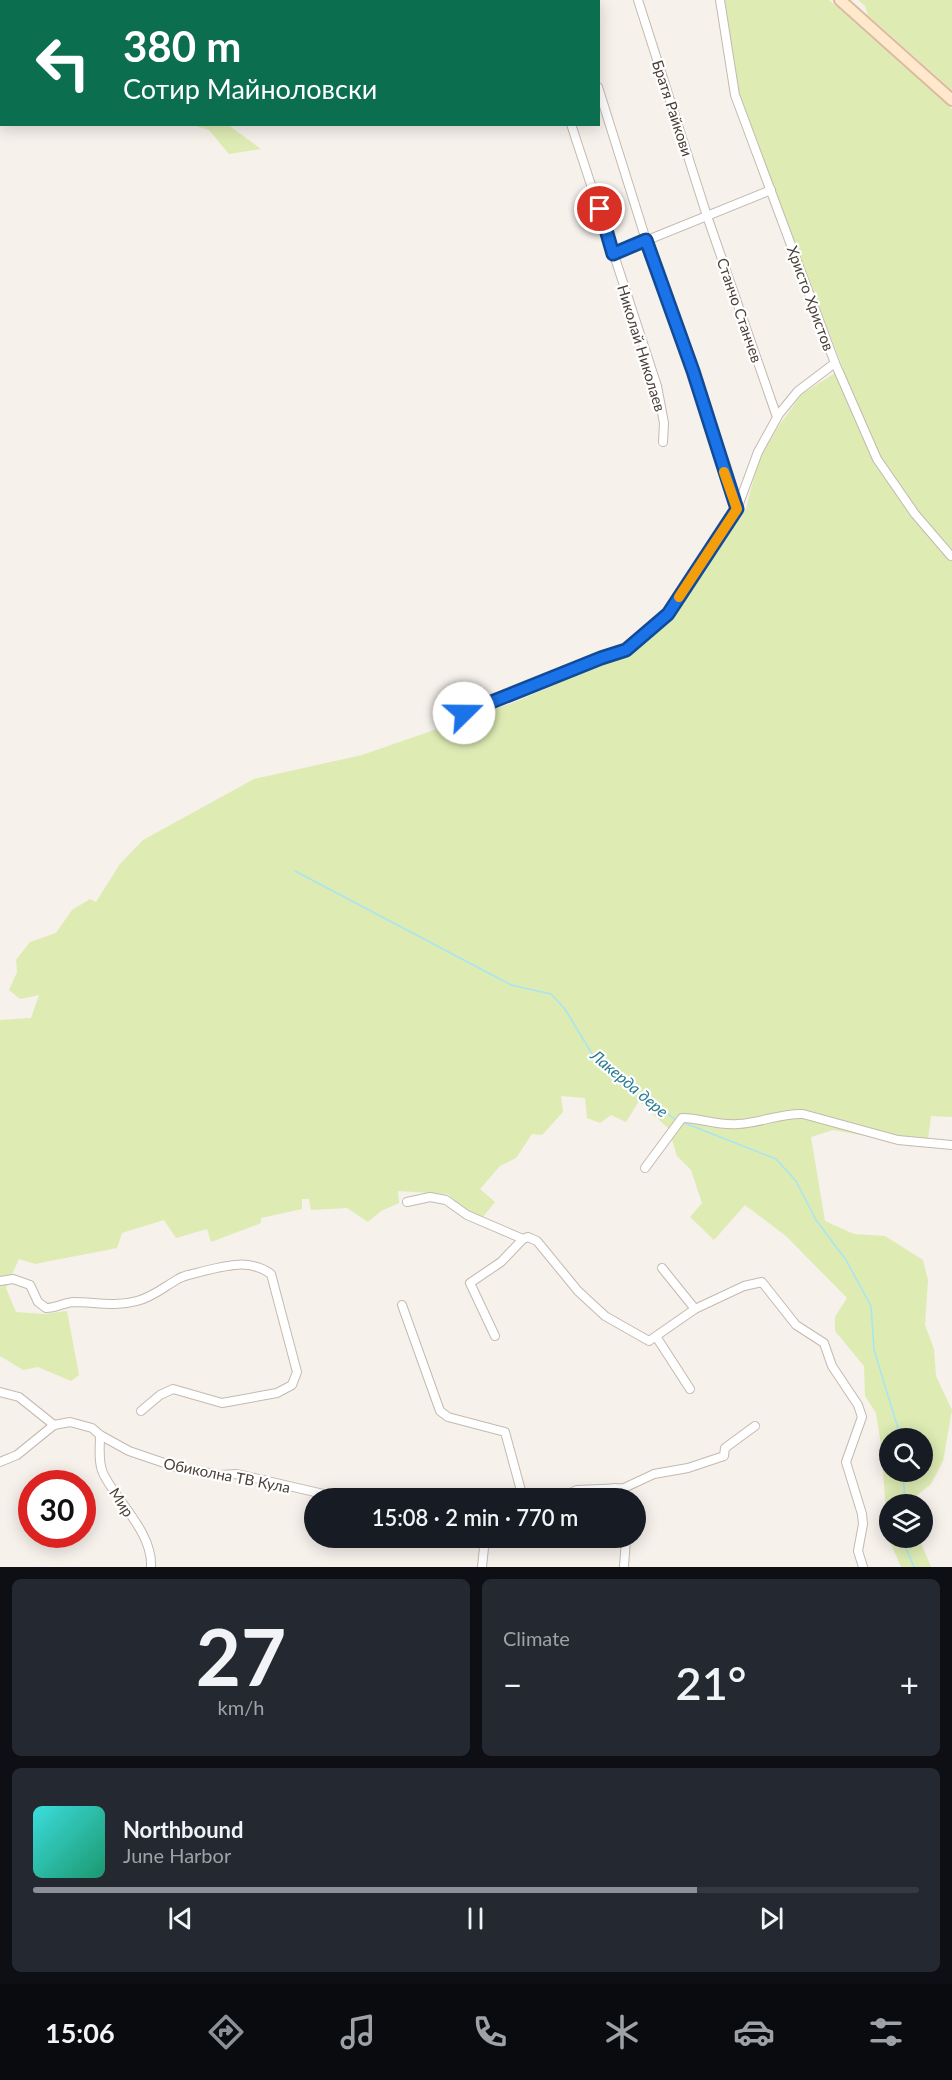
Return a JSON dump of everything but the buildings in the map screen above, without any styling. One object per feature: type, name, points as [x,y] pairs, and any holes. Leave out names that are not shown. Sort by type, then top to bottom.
[{"type":"street","name":"Братя Райкови","points":[[638,0],[707,216]]},
{"type":"street","name":"Христо Христов","points":[[464,713],[626,650],[668,614],[737,509],[758,452],[777,417],[798,391],[835,363],[735,95],[720,0]]},
{"type":"street","points":[[840,0],[952,100]]},
{"type":"street","points":[[600,93],[646,240],[693,371],[737,509]]},
{"type":"street","name":"Николай Николаев","points":[[572,126],[657,386],[664,423],[663,442]]},
{"type":"street","points":[[613,254],[771,190]]},
{"type":"street","name":"Станчо Станчев","points":[[707,216],[777,417]]},
{"type":"street","points":[[835,363],[877,459],[915,514],[951,556]]},
{"type":"street","points":[[645,1168],[680,1122],[694,1118],[713,1124],[737,1124],[789,1113],[803,1114],[898,1140],[952,1145]]},
{"type":"street","points":[[407,1202],[430,1197],[446,1200],[467,1215],[523,1239]]},
{"type":"street","points":[[495,1336],[470,1282],[501,1262],[523,1239],[528,1237],[539,1242],[578,1291],[605,1316],[649,1341],[657,1338],[695,1309],[744,1286],[762,1282],[796,1325],[824,1343],[832,1366],[852,1394],[862,1417],[846,1462],[857,1505],[862,1514],[858,1551],[863,1567]]},
{"type":"street","points":[[0,1281],[13,1279],[30,1285],[38,1302],[46,1308],[58,1308],[68,1302],[115,1305],[153,1295],[179,1278],[240,1263],[262,1267],[271,1274],[297,1372],[288,1389],[222,1404],[214,1403],[190,1392],[173,1389],[160,1395],[141,1411]]},
{"type":"street","points":[[662,1268],[695,1309]]},
{"type":"street","points":[[402,1305],[440,1411],[448,1417],[501,1430],[507,1436],[521,1488]]},
{"type":"street","points":[[657,1338],[690,1389]]},
{"type":"street","points":[[0,1392],[19,1397],[54,1425],[17,1455],[0,1462]]},
{"type":"street","name":"Обиколна ТВ Кула","points":[[54,1425],[75,1422],[92,1428],[99,1436],[139,1455],[192,1471],[237,1474],[304,1490]]},
{"type":"street","points":[[624,1488],[654,1474],[688,1468],[724,1456],[725,1448],[756,1426]]},
{"type":"street","name":"Мир","points":[[99,1436],[103,1474],[129,1510],[151,1557],[151,1567]]},
{"type":"street","points":[[482,1567],[484,1548]]},
{"type":"street","points":[[624,1567],[626,1548]]},
{"type":"green space","points":[[722,0],[829,0],[952,109],[952,1117],[931,1116],[927,1147],[833,1130],[811,1137],[825,1221],[854,1234],[885,1236],[923,1260],[928,1280],[925,1325],[934,1349],[936,1376],[952,1410],[943,1461],[933,1480],[933,1428],[879,1428],[879,1432],[876,1413],[865,1396],[864,1366],[835,1331],[835,1317],[847,1298],[786,1236],[745,1205],[714,1240],[690,1217],[702,1203],[691,1170],[677,1156],[669,1129],[639,1101],[626,1122],[611,1115],[600,1123],[587,1118],[585,1098],[561,1096],[563,1112],[542,1135],[532,1134],[516,1158],[500,1166],[480,1189],[495,1202],[483,1217],[466,1211],[448,1194],[398,1191],[399,1203],[381,1211],[368,1222],[347,1208],[311,1210],[309,1199],[302,1199],[302,1209],[261,1218],[261,1223],[211,1242],[207,1229],[176,1238],[164,1220],[122,1233],[117,1248],[35,1264],[19,1259],[6,1288],[16,1312],[44,1314],[67,1311],[79,1375],[71,1381],[38,1367],[23,1370],[0,1356],[0,1020],[31,1018],[39,995],[20,999],[9,990],[17,972],[16,960],[30,942],[56,933],[72,910],[90,899],[96,902],[120,864],[143,840],[254,779],[362,755],[515,702],[626,654],[671,622],[746,509],[758,462],[778,427],[802,394],[843,368],[737,97]]},
{"type":"green space","points":[[858,0],[952,0],[952,90],[868,15],[865,6]]},
{"type":"green space","points":[[196,126],[229,126],[261,149],[229,154],[209,130]]},
{"type":"green space","points":[[884,1482],[932,1482],[918,1494],[885,1494]]},
{"type":"green space","points":[[893,1548],[923,1548],[931,1567],[901,1567]]},
{"type":"waterway","name":"Лакерда дере","points":[[295,871],[511,985],[551,994],[565,1009],[592,1054],[677,1121]]},
{"type":"waterway","name":"Лакерда дере","points":[[682,1122],[776,1159],[796,1181],[816,1220],[846,1260],[871,1306],[874,1350],[898,1428]]},
{"type":"waterway","name":"Лакерда дере","points":[[904,1482],[904,1494]]},
{"type":"waterway","name":"Лакерда дере","points":[[906,1548],[914,1567]]},
{"type":"slow traffic","points":[[679,597],[712,543],[737,509],[724,472]]},
{"type":"route","points":[[464,713],[626,650],[668,614],[712,543],[737,509],[693,371],[646,240],[613,254],[600,209]]}]
